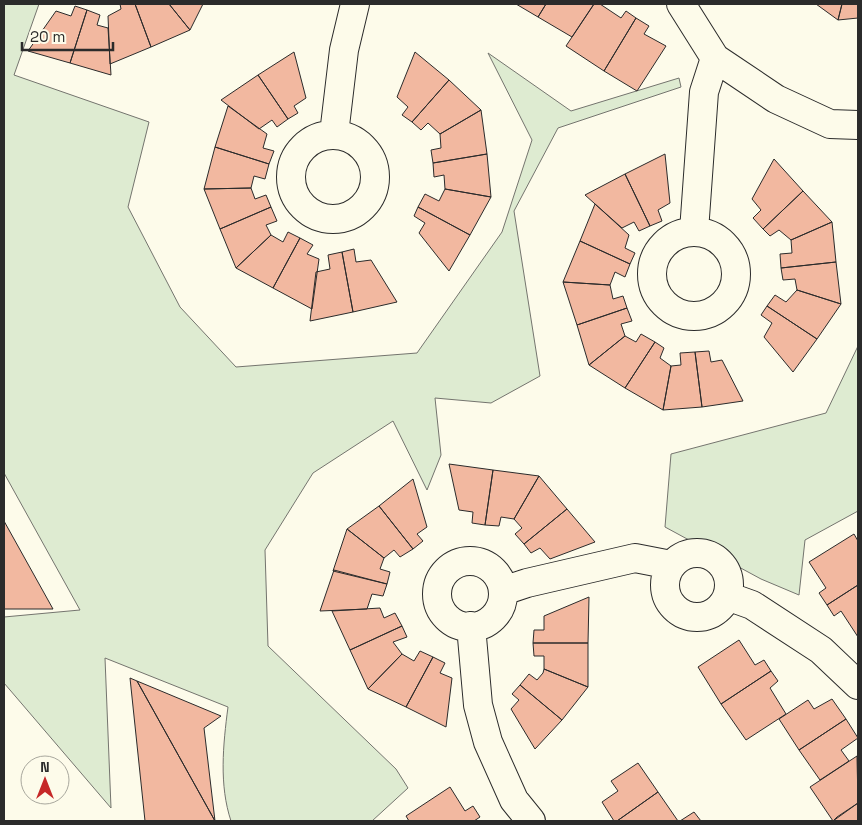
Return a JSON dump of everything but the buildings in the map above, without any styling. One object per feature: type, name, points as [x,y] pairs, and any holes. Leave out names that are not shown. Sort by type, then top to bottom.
[{"type":"street","points":[[334,134],[344,50],[356,4]]},
{"type":"street","points":[[681,4],[715,58],[776,99],[830,124],[858,125]]},
{"type":"street","points":[[694,231],[704,92],[715,58]]},
{"type":"street","points":[[697,553],[708,555],[716,560],[723,567],[728,577],[727,596],[722,606],[713,613],[702,617],[692,617],[672,607],[664,586],[671,565],[678,558],[697,553]]},
{"type":"street","points":[[503,591],[528,583],[636,558],[671,565]]},
{"type":"street","points":[[466,561],[476,561],[487,565],[501,581],[503,591],[502,602],[498,612],[491,620],[481,625],[460,625],[450,620],[442,612],[438,602],[440,580],[456,564],[466,561]]},
{"type":"street","points":[[727,596],[752,605],[821,650],[858,685]]},
{"type":"street","points":[[470,626],[478,705],[488,742],[514,800],[531,821]]},
{"type":"green space","points":[[4,4],[39,4],[14,75],[149,122],[128,207],[180,307],[236,367],[417,353],[502,232],[532,140],[488,53],[571,111],[679,78],[681,87],[558,128],[514,211],[540,376],[491,403],[435,398],[441,455],[427,490],[393,421],[313,473],[265,550],[268,646],[396,769],[408,788],[372,821],[231,821],[223,779],[228,707],[105,658],[111,808],[70,760],[70,755],[66,755],[4,683],[4,617],[80,610],[4,473]]},
{"type":"green space","points":[[858,346],[858,511],[805,540],[799,595],[761,579],[665,527],[671,454],[826,413]]}]
